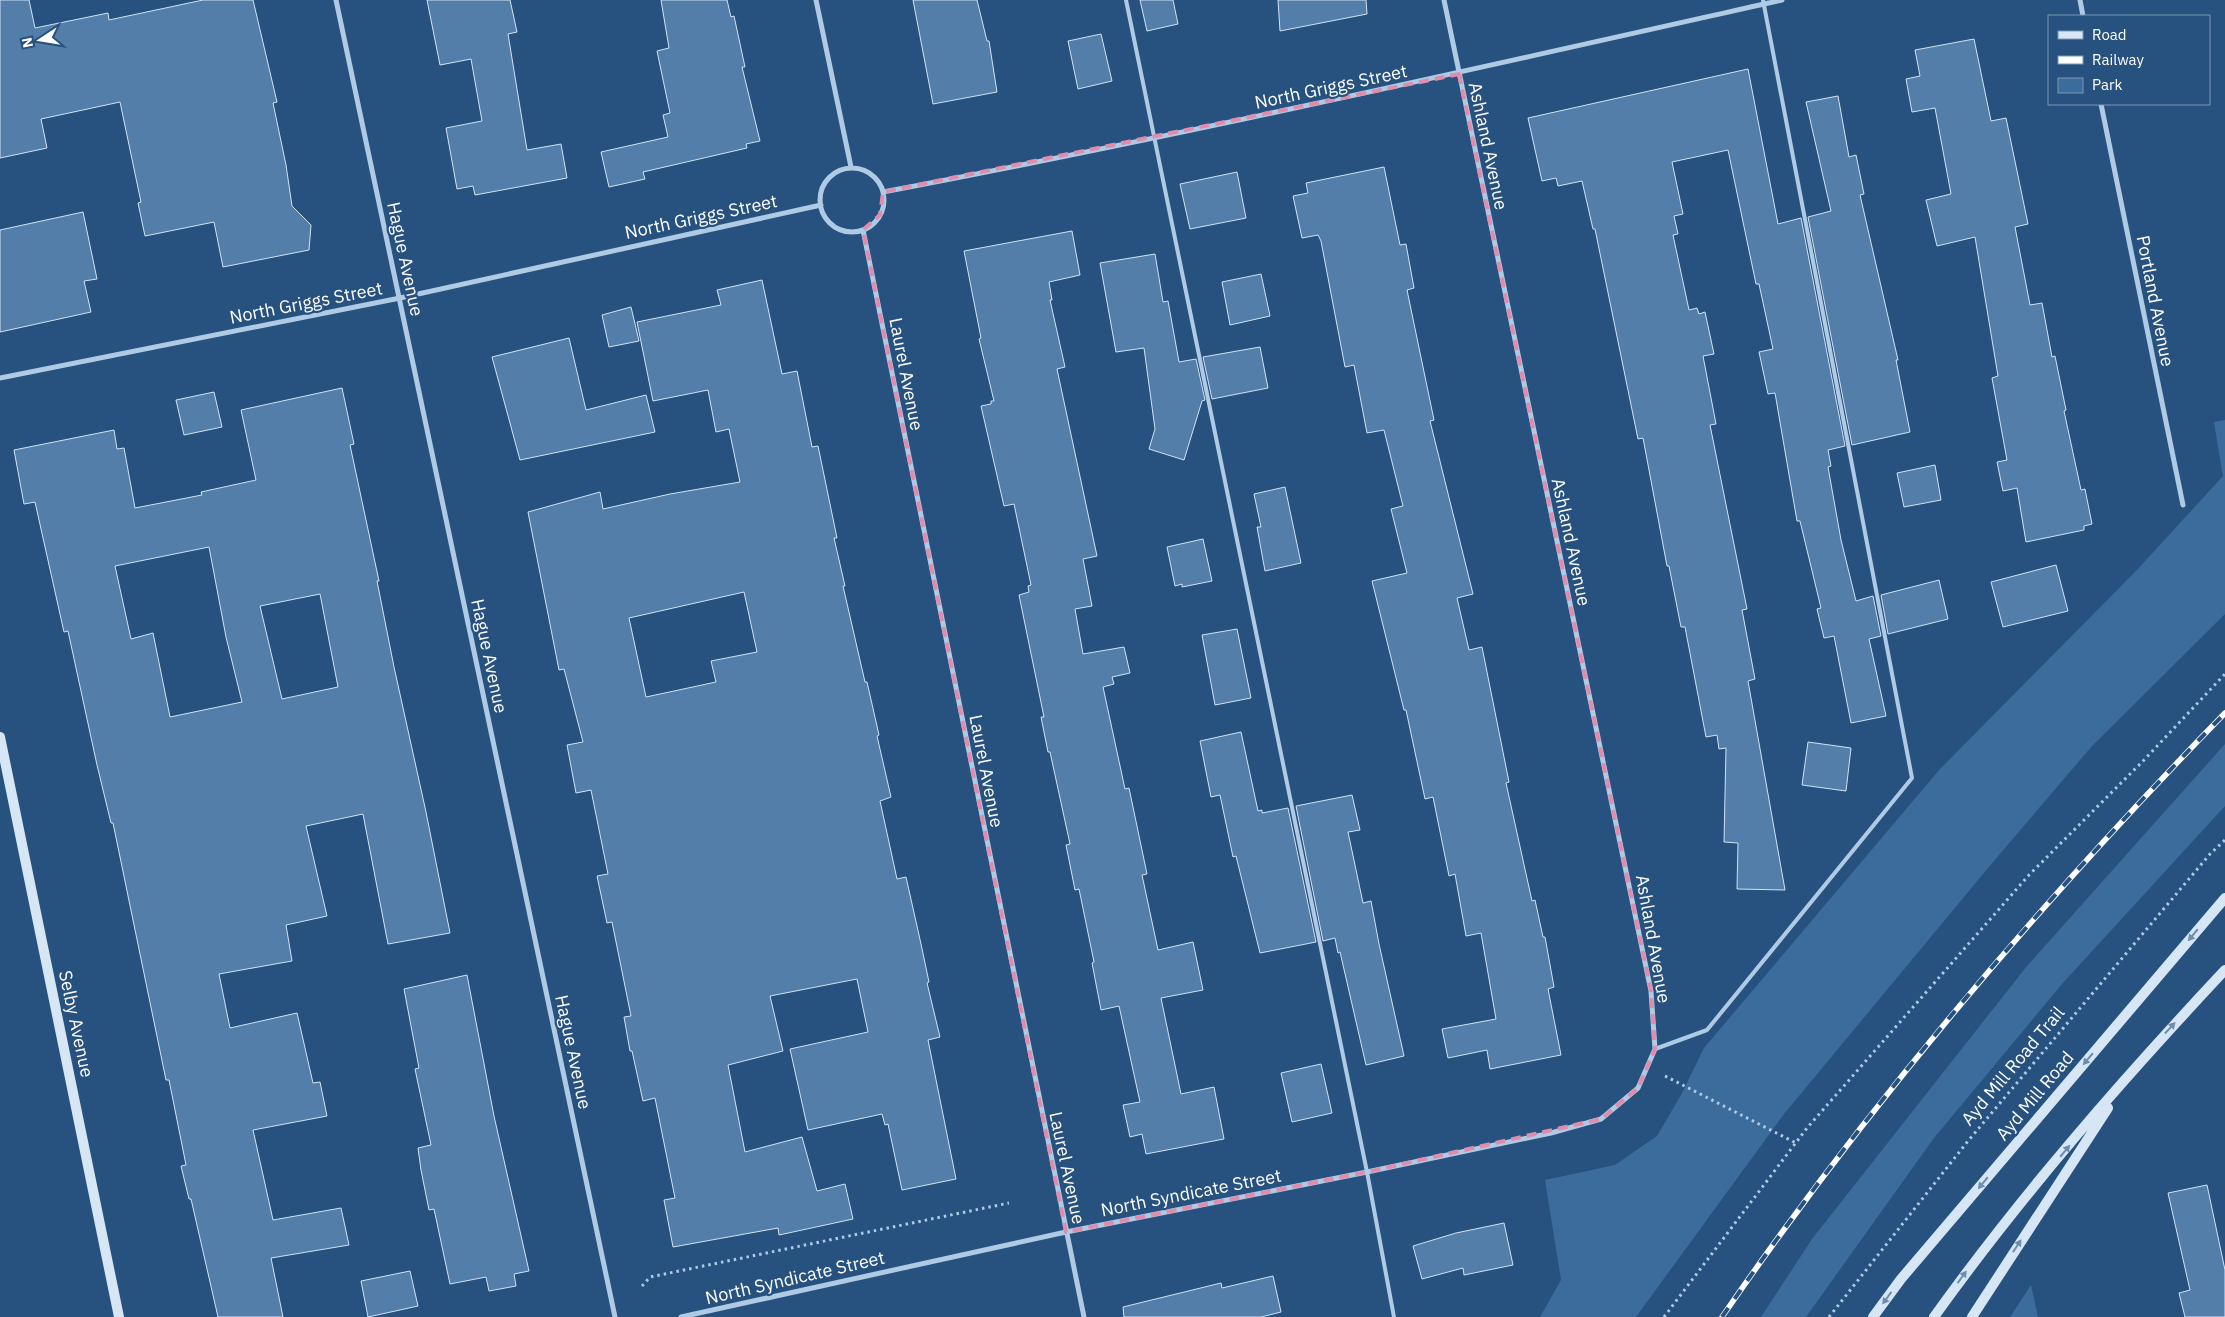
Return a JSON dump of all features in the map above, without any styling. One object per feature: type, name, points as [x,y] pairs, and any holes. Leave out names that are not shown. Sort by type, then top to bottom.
[{"type":"main road","name":"Selby Avenue","points":[[0,737],[119,1317]]},
{"type":"main road","name":"Ayd Mill Road","points":[[1873,1317],[1901,1279],[2225,898]]},
{"type":"main road","points":[[1934,1317],[1978,1256],[2136,1065],[2225,970]]},
{"type":"main road","points":[[1972,1317],[2136,1065]]},
{"type":"street","name":"Hague Avenue","points":[[336,0],[614,1317]]},
{"type":"street","points":[[816,0],[851,168]]},
{"type":"street","name":"Ashland Avenue","points":[[1444,0],[1651,991],[1655,1049],[1638,1088]]},
{"type":"street","name":"North Griggs Street","points":[[883,192],[1155,139],[1459,74],[1763,2],[1782,0]]},
{"type":"street","points":[[2080,0],[2084,15]]},
{"type":"street","name":"Portland Avenue","points":[[2101,105],[2183,505]]},
{"type":"street","points":[[851,168],[869,172],[877,179],[883,192],[883,207],[880,215],[873,224],[863,230],[848,232],[831,224],[825,216],[821,205],[820,196],[824,185],[835,173],[851,168]]},
{"type":"street","name":"North Griggs Street","points":[[0,378],[400,298],[821,205]]},
{"type":"street","name":"Laurel Avenue","points":[[863,230],[1084,1317]]},
{"type":"street","name":"North Syndicate Street","points":[[681,1317],[1066,1232],[1551,1133],[1601,1119],[1638,1088]]},
{"type":"lane","points":[[1126,0],[1367,1172],[1394,1317]]},
{"type":"lane","points":[[1655,1049],[1707,1030],[1912,778],[1763,2]]},
{"type":"path","points":[[1664,1317],[1796,1143],[2029,875],[2144,760],[2225,674]]},
{"type":"path","name":"Ayd Mill Road Trail","points":[[1829,1317],[1968,1141],[2210,854],[2225,840]]},
{"type":"path","points":[[1647,1066],[1796,1143]]},
{"type":"path","points":[[642,1286],[650,1278],[1009,1203]]},
{"type":"highlighted area","points":[[1459,74],[1651,991],[1655,1049],[1638,1088],[1601,1119],[1367,1172],[1066,1232],[863,230],[880,215],[883,192]]},
{"type":"green space","points":[[2225,420],[2225,614],[2092,746],[1993,862],[1784,1114],[1636,1317],[1540,1317],[1561,1280],[1545,1180],[1615,1165],[1657,1136],[1681,1095],[1704,1048],[1940,769],[2136,571],[2223,476],[2214,422]]},
{"type":"green space","points":[[2225,744],[2225,806],[2062,984],[1934,1138],[1806,1317],[1761,1317],[1812,1239],[2027,966]]},
{"type":"green space","points":[[2031,1285],[2038,1317],[2010,1317]]},
{"type":"building","points":[[0,0],[29,0],[35,28],[108,13],[109,20],[203,0],[253,0],[277,102],[273,103],[286,165],[292,206],[311,225],[309,250],[223,267],[214,222],[145,236],[138,203],[141,202],[120,102],[41,119],[47,148],[0,158]]},
{"type":"building","points":[[427,0],[510,0],[517,32],[508,34],[527,150],[561,144],[567,178],[475,195],[473,186],[457,189],[446,128],[482,121],[471,59],[440,65]]},
{"type":"building","points":[[661,0],[727,0],[731,17],[734,16],[745,67],[742,67],[760,141],[746,144],[747,148],[643,172],[645,179],[609,187],[601,152],[668,137],[663,115],[670,113],[657,51],[669,48]]},
{"type":"building","points":[[913,0],[977,0],[987,41],[989,41],[997,92],[933,104]]},
{"type":"building","points":[[1140,0],[1173,0],[1178,24],[1147,31]]},
{"type":"building","points":[[1278,0],[1366,0],[1367,14],[1280,31]]},
{"type":"building","points":[[1101,34],[1112,81],[1078,89],[1068,41]]},
{"type":"building","points":[[1974,39],[1991,121],[2006,118],[2028,224],[2015,227],[2030,305],[2042,303],[2052,357],[2055,356],[2066,410],[2064,411],[2081,490],[2085,489],[2092,524],[2084,526],[2084,530],[2026,542],[2017,488],[2003,491],[1997,462],[2007,460],[1992,378],[1998,376],[1975,237],[1937,246],[1926,200],[1951,194],[1935,108],[1912,112],[1906,79],[1920,76],[1915,50]]},
{"type":"building","points":[[1748,69],[1778,224],[1801,218],[1845,446],[1828,450],[1831,466],[1828,467],[1841,540],[1856,601],[1873,596],[1881,636],[1869,639],[1886,716],[1851,723],[1834,636],[1824,638],[1817,609],[1821,608],[1800,521],[1797,521],[1775,393],[1768,394],[1759,352],[1773,349],[1759,284],[1756,284],[1728,150],[1672,162],[1683,214],[1674,216],[1678,234],[1673,235],[1689,310],[1697,308],[1699,314],[1705,312],[1714,354],[1703,356],[1716,424],[1710,425],[1747,609],[1742,610],[1755,679],[1748,681],[1785,890],[1737,889],[1738,843],[1724,842],[1726,748],[1719,749],[1717,735],[1706,737],[1685,627],[1681,627],[1669,566],[1667,566],[1643,438],[1638,439],[1595,229],[1593,229],[1582,181],[1558,186],[1556,178],[1542,181],[1528,118]]},
{"type":"building","points":[[1838,96],[1849,157],[1856,155],[1864,194],[1860,195],[1898,360],[1896,360],[1910,432],[1852,445],[1808,217],[1831,211],[1806,102]]},
{"type":"building","points":[[1384,167],[1400,245],[1406,244],[1414,288],[1407,290],[1434,420],[1430,421],[1473,594],[1457,598],[1469,650],[1482,647],[1509,782],[1506,783],[1532,901],[1535,900],[1543,937],[1545,937],[1554,987],[1548,989],[1561,1055],[1490,1069],[1487,1050],[1448,1058],[1442,1029],[1496,1019],[1481,933],[1466,936],[1455,874],[1449,876],[1433,797],[1425,799],[1406,710],[1404,710],[1372,581],[1407,573],[1391,509],[1403,506],[1384,430],[1367,433],[1354,365],[1345,367],[1321,241],[1318,235],[1302,238],[1293,196],[1308,193],[1306,183]]},
{"type":"building","points":[[1237,172],[1246,218],[1190,229],[1180,184]]},
{"type":"building","points":[[83,212],[97,279],[84,281],[91,312],[0,332],[0,230]]},
{"type":"building","points":[[1072,231],[1080,275],[1049,282],[1052,300],[1050,300],[1065,367],[1057,369],[1097,556],[1083,559],[1092,606],[1075,609],[1083,654],[1124,647],[1130,673],[1112,677],[1114,684],[1103,687],[1125,789],[1129,788],[1147,874],[1142,875],[1158,950],[1193,942],[1203,990],[1161,998],[1181,1094],[1214,1087],[1224,1139],[1146,1154],[1142,1134],[1130,1137],[1123,1105],[1140,1102],[1119,1006],[1101,1010],[1092,963],[1094,962],[1079,889],[1075,890],[1066,845],[1070,844],[1050,752],[1048,752],[1041,717],[1044,717],[1019,595],[1029,592],[1028,586],[1031,585],[1014,504],[1004,506],[981,406],[991,404],[991,401],[994,401],[979,339],[981,338],[964,251]]},
{"type":"building","points":[[1155,254],[1163,302],[1168,301],[1179,362],[1196,359],[1205,400],[1202,401],[1184,460],[1149,449],[1155,429],[1144,348],[1116,352],[1100,263]]},
{"type":"building","points":[[1261,274],[1270,316],[1230,325],[1222,282]]},
{"type":"building","points":[[762,280],[782,374],[797,371],[812,447],[818,446],[837,538],[834,538],[845,586],[843,586],[865,682],[867,682],[891,797],[880,801],[897,879],[906,877],[940,1037],[928,1040],[956,1179],[902,1190],[888,1124],[885,1125],[882,1114],[808,1130],[790,1049],[868,1032],[857,979],[770,996],[783,1051],[728,1065],[745,1152],[802,1137],[817,1191],[845,1184],[853,1219],[779,1235],[778,1228],[673,1247],[664,1200],[675,1198],[655,1098],[643,1101],[632,1051],[630,1051],[624,1017],[631,1016],[612,922],[607,923],[597,876],[608,874],[591,790],[576,793],[567,745],[583,742],[564,669],[559,670],[528,512],[600,492],[603,509],[670,494],[740,482],[729,429],[716,432],[708,390],[653,401],[637,322],[721,305],[717,290]],"holes":[[[744,592],[757,652],[711,661],[716,682],[646,697],[629,618]]]},
{"type":"building","points":[[631,307],[639,341],[609,347],[602,315]]},
{"type":"building","points":[[569,338],[586,410],[646,395],[655,432],[520,460],[492,357]]},
{"type":"building","points":[[1260,347],[1268,388],[1212,399],[1203,357]]},
{"type":"building","points":[[342,388],[354,444],[350,445],[450,933],[388,944],[363,814],[306,826],[327,916],[286,925],[292,961],[219,974],[230,1028],[297,1013],[313,1083],[320,1082],[327,1116],[253,1130],[273,1220],[341,1208],[349,1245],[271,1258],[283,1317],[218,1317],[191,1199],[189,1199],[181,1166],[186,1165],[169,1080],[166,1080],[113,823],[111,823],[97,765],[68,631],[64,632],[35,502],[24,504],[14,450],[114,430],[117,449],[124,448],[135,508],[202,495],[201,492],[256,480],[241,410]],"holes":[[[209,547],[226,637],[242,702],[170,717],[153,633],[131,639],[115,566]],[[320,594],[338,687],[282,699],[260,606]]]},
{"type":"building","points":[[214,392],[222,427],[184,435],[176,400]]},
{"type":"building","points":[[1935,465],[1941,500],[1904,507],[1897,473]]},
{"type":"building","points":[[1285,487],[1301,563],[1265,571],[1257,527],[1261,527],[1254,494]]},
{"type":"building","points":[[1203,539],[1212,581],[1182,587],[1182,584],[1175,586],[1167,547]]},
{"type":"building","points":[[2056,565],[2068,611],[2003,627],[1991,582]]},
{"type":"building","points":[[1939,580],[1948,619],[1888,634],[1881,595]]},
{"type":"building","points":[[1237,629],[1251,698],[1215,705],[1202,635]]},
{"type":"building","points":[[1241,732],[1258,811],[1262,810],[1262,813],[1288,808],[1316,942],[1260,953],[1236,856],[1233,857],[1220,795],[1211,797],[1200,741]]},
{"type":"building","points":[[1808,742],[1851,748],[1846,791],[1802,785]]},
{"type":"building","points":[[1352,795],[1360,830],[1348,832],[1363,903],[1371,901],[1404,1056],[1366,1065],[1340,952],[1338,953],[1335,938],[1323,941],[1296,806]]},
{"type":"building","points":[[467,975],[494,1116],[529,1271],[514,1274],[516,1286],[489,1291],[486,1277],[450,1284],[434,1209],[429,1210],[418,1148],[431,1145],[415,1069],[419,1068],[404,989]]},
{"type":"building","points":[[1321,1064],[1332,1113],[1292,1122],[1281,1073]]},
{"type":"building","points":[[2207,1185],[2225,1270],[2225,1317],[2185,1317],[2179,1293],[2190,1290],[2168,1193]]},
{"type":"building","points":[[1504,1223],[1513,1265],[1464,1275],[1463,1268],[1422,1279],[1413,1246],[1456,1233]]},
{"type":"building","points":[[410,1271],[418,1306],[368,1317],[361,1281]]},
{"type":"building","points":[[1273,1276],[1281,1312],[1261,1317],[1124,1317],[1123,1307],[1221,1283],[1222,1288]]},
{"type":"railway","points":[[1722,1317],[1779,1236],[1838,1158],[1898,1080],[1961,1004],[2090,856],[2225,713]]}]
